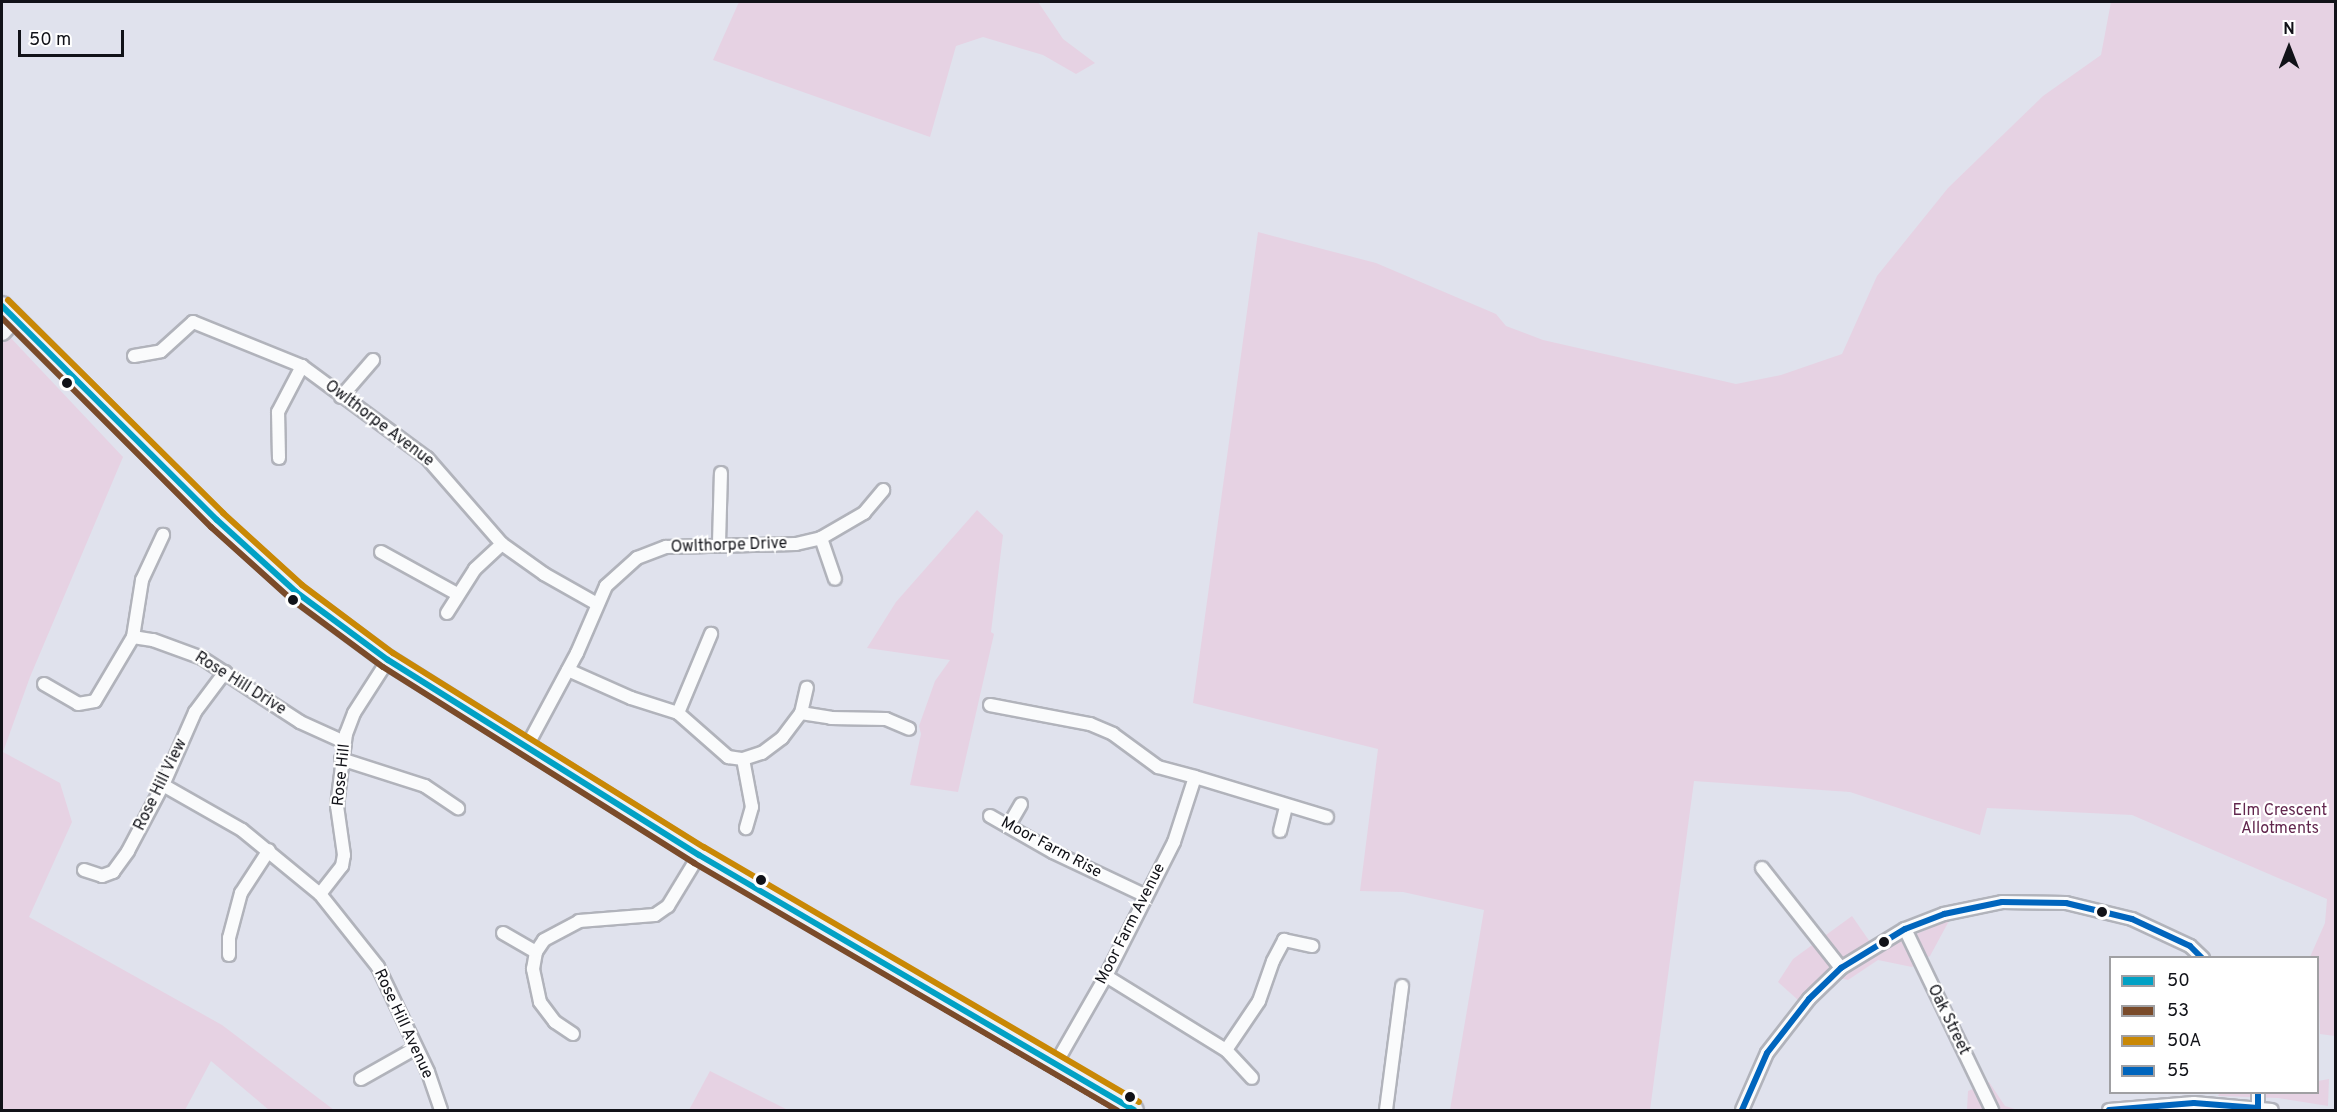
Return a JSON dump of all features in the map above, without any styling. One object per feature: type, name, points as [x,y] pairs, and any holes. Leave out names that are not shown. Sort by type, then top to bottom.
[{"type":"main road","points":[[2,306],[7,326],[217,520],[296,592],[388,660],[699,855],[1134,1110]]},
{"type":"street","name":"Owlthorpe Avenue","points":[[134,356],[161,351],[193,322],[302,366],[341,397],[427,458],[502,544],[544,574],[597,604]]},
{"type":"street","points":[[341,397],[373,360]]},
{"type":"street","points":[[279,458],[278,412],[302,366]]},
{"type":"street","points":[[719,543],[721,473]]},
{"type":"street","name":"Owlthorpe Drive","points":[[526,748],[568,670],[597,604],[617,574],[637,558],[666,548],[719,543],[796,544],[821,538],[864,513],[883,490]]},
{"type":"street","points":[[44,684],[78,704],[92,705],[133,637],[142,580],[163,535]]},
{"type":"street","points":[[821,538],[835,579]]},
{"type":"street","points":[[447,613],[475,569],[502,544]]},
{"type":"street","points":[[381,552],[457,594]]},
{"type":"street","points":[[678,713],[711,634]]},
{"type":"street","name":"Rose Hill Drive","points":[[133,637],[180,649],[225,672],[300,722],[344,742]]},
{"type":"street","name":"Rose Hill","points":[[320,894],[342,866],[344,855],[337,806],[344,742],[354,712],[388,660]]},
{"type":"street","points":[[568,670],[631,698],[678,713],[728,757],[743,759],[762,753],[782,738],[801,713],[807,688]]},
{"type":"street","name":"Rose Hill View","points":[[84,870],[102,876],[113,872],[163,785],[195,712],[225,672]]},
{"type":"street","points":[[990,705],[1090,724],[1113,734],[1158,766],[1286,807],[1327,817]]},
{"type":"street","points":[[801,713],[831,718],[886,719],[909,729]]},
{"type":"street","points":[[341,759],[425,786],[458,808]]},
{"type":"street","points":[[743,759],[752,807],[746,828]]},
{"type":"street","name":"Moor Farm Avenue","points":[[1055,1065],[1106,976],[1174,842],[1195,777]]},
{"type":"street","name":"Rose Hill Avenue","points":[[163,785],[269,850],[320,894],[378,967],[441,1110]]},
{"type":"street","points":[[1009,825],[1021,804]]},
{"type":"street","points":[[1280,831],[1286,807]]},
{"type":"street","name":"Moor Farm Rise","points":[[990,816],[1053,852],[1146,896]]},
{"type":"street","points":[[229,955],[229,938],[241,893],[269,850]]},
{"type":"street","points":[[573,1034],[555,1022],[540,1002],[533,969],[536,952],[544,940],[579,921],[654,915],[668,906],[699,855]]},
{"type":"street","points":[[1762,868],[1841,968]]},
{"type":"street","points":[[1742,1110],[1767,1053],[1786,1024],[1841,968],[1905,928],[1974,906],[2056,902],[2132,919],[2190,946],[2202,956]]},
{"type":"street","name":"Oak Street","points":[[1905,928],[1992,1110]]},
{"type":"street","points":[[503,933],[536,952]]},
{"type":"street","points":[[1226,1050],[1259,1001],[1284,940],[1312,946]]},
{"type":"street","points":[[1106,976],[1226,1050],[1252,1078]]},
{"type":"street","points":[[1386,1110],[1402,986]]},
{"type":"street","points":[[361,1079],[414,1049]]},
{"type":"street","points":[[2258,1094],[2258,1108]]},
{"type":"street","points":[[2109,1110],[2194,1107],[2272,1110]]},
{"type":"green space","points":[[739,2],[1038,2],[1063,39],[1095,63],[1076,74],[1043,55],[983,37],[956,46],[930,137],[713,60]]},
{"type":"green space","name":"Elm Crescent Allotments","points":[[2111,2],[2335,2],[2335,1036],[2320,1034],[2319,956],[2310,956],[2325,923],[2327,899],[2132,815],[1987,808],[1980,835],[1850,792],[1694,781],[1650,1110],[1450,1110],[1484,910],[1403,892],[1360,891],[1378,749],[1193,703],[1258,232],[1376,263],[1496,314],[1506,326],[1543,340],[1736,384],[1781,375],[1842,354],[1877,276],[1948,188],[2043,96],[2101,55]]},
{"type":"green space","points":[[9,336],[123,457],[30,677],[3,752],[60,783],[72,822],[29,917],[222,1025],[334,1110],[269,1110],[211,1061],[185,1110],[2,1110],[2,342]]},
{"type":"green space","points":[[977,510],[1003,535],[991,632],[994,634],[958,792],[910,785],[921,734],[919,726],[935,681],[950,660],[867,648],[896,602]]},
{"type":"green space","points":[[1852,916],[1877,952],[1950,919],[1930,956],[1912,967],[1878,960],[1848,980],[1824,975],[1798,1000],[1778,982],[1793,959]]},
{"type":"green space","points":[[710,1071],[788,1110],[689,1110]]},
{"type":"green space","points":[[2329,1079],[2328,1106],[2278,1098],[2218,1096],[2219,1094],[2319,1094],[2319,1081]]},
{"type":"green space","points":[[1989,1082],[2005,1106],[2018,1110],[1967,1110],[1968,1091]]},
{"type":"transit line","name":"50A","points":[[8,300],[223,513],[302,585],[393,653],[704,847],[1139,1102]]},
{"type":"transit line","name":"50","points":[[2,306],[217,520],[296,592],[388,660],[699,855],[1134,1110]]},
{"type":"transit line","name":"53","points":[[2,318],[211,527],[291,599],[383,667],[694,863],[1117,1110]]},
{"type":"transit line","name":"55","points":[[1742,1110],[1767,1053],[1809,999],[1841,968],[1905,929],[1944,914],[2002,902],[2066,903],[2132,919],[2190,946],[2200,956]]},
{"type":"transit line","name":"55","points":[[2109,1110],[2194,1103],[2258,1108],[2258,1094]]}]
